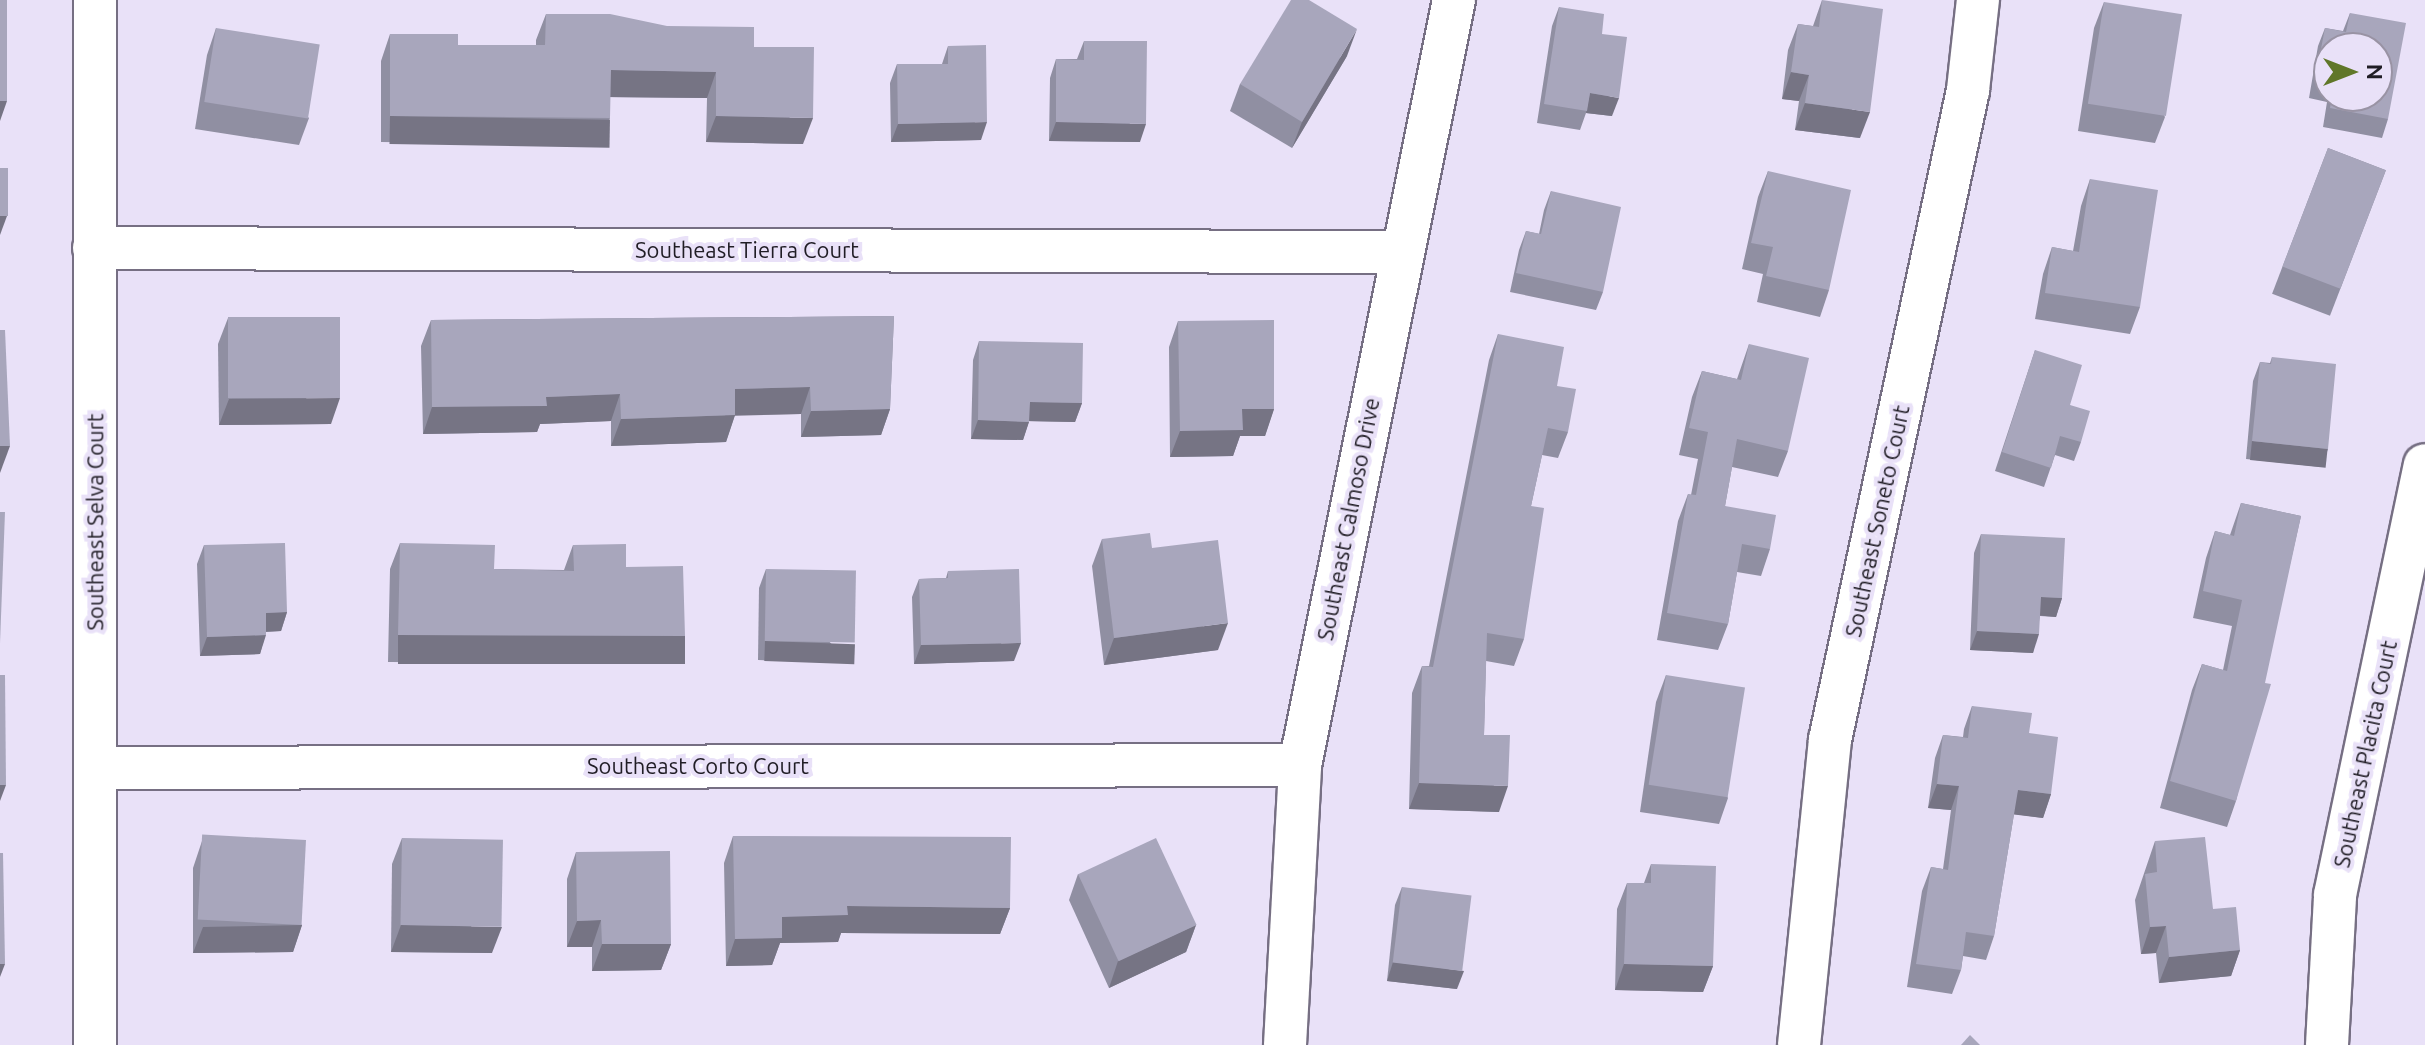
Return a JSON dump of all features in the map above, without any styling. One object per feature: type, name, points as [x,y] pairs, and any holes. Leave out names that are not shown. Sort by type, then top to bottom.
[{"type":"street","name":"Southeast Selva Court","points":[[95,0],[95,1045]]},
{"type":"street","name":"Southeast Calmoso Drive","points":[[1285,1045],[1300,765],[1399,252],[1454,0]]},
{"type":"street","name":"Southeast Soneto Court","points":[[1799,1045],[1830,740],[1968,90],[1978,0]]},
{"type":"street","name":"Southeast Tierra Court","points":[[94,248],[1399,252]]},
{"type":"street","name":"Southeast Placita Court","points":[[2327,1045],[2335,895],[2425,465]]},
{"type":"street","name":"Southeast Corto Court","points":[[96,768],[1300,765]]},
{"type":"building","points":[[0,0],[7,0],[7,101],[0,101]]},
{"type":"building","points":[[1291,0],[1309,0],[1357,29],[1302,122],[1240,84]]},
{"type":"building","points":[[1822,0],[1883,9],[1870,112],[1805,103],[1809,75],[1791,72],[1798,24],[1819,27]]},
{"type":"building","points":[[2104,2],[2182,14],[2166,116],[2088,104]]},
{"type":"building","points":[[1559,7],[1604,14],[1602,34],[1627,37],[1619,98],[1590,93],[1587,111],[1544,104]]},
{"type":"building","points":[[2350,13],[2406,23],[2393,92],[2393,32],[2346,32]]},
{"type":"building","points":[[546,14],[610,14],[667,26],[754,27],[754,47],[814,47],[813,118],[716,116],[716,72],[611,70],[610,118],[390,116],[390,34],[458,34],[458,45],[545,45]]},
{"type":"building","points":[[216,28],[320,44],[308,119],[204,102]]},
{"type":"building","points":[[2325,28],[2346,32],[2324,32]]},
{"type":"building","points":[[1084,41],[1147,41],[1146,124],[1056,122],[1056,59],[1084,60]]},
{"type":"building","points":[[986,45],[987,122],[898,124],[897,64],[948,64],[948,46]]},
{"type":"building","points":[[2351,112],[2389,112],[2388,119]]},
{"type":"building","points":[[2328,148],[2386,170],[2340,289],[2282,267]]},
{"type":"building","points":[[0,168],[8,168],[8,216],[0,216]]},
{"type":"building","points":[[1768,171],[1851,190],[1829,290],[1766,276],[1773,247],[1751,243]]},
{"type":"building","points":[[2090,179],[2158,190],[2140,307],[2045,293],[2052,247],[2079,252]]},
{"type":"building","points":[[1551,191],[1621,207],[1603,292],[1516,273],[1526,231],[1541,234]]},
{"type":"building","points":[[894,316],[890,409],[811,411],[810,387],[735,389],[735,415],[621,419],[620,394],[546,397],[547,406],[432,407],[431,320]]},
{"type":"building","points":[[228,317],[340,317],[340,398],[228,398]]},
{"type":"building","points":[[1274,320],[1274,409],[1242,409],[1243,430],[1180,431],[1178,321]]},
{"type":"building","points":[[0,330],[5,330],[10,446],[0,446]]},
{"type":"building","points":[[1498,334],[1564,347],[1557,386],[1576,389],[1568,432],[1548,428],[1531,506],[1544,508],[1524,639],[1487,633],[1484,735],[1510,735],[1508,786],[1419,783],[1422,666],[1433,667]]},
{"type":"building","points":[[979,341],[1083,343],[1082,403],[1030,402],[1029,422],[978,420]]},
{"type":"building","points":[[1749,344],[1809,358],[1788,451],[1737,439],[1725,506],[1776,515],[1770,549],[1742,544],[1728,624],[1667,613],[1688,494],[1696,495],[1708,432],[1689,428],[1702,371],[1741,380]]},
{"type":"building","points":[[2035,350],[2082,365],[2070,405],[2090,411],[2081,442],[2060,436],[2051,468],[2002,452]]},
{"type":"building","points":[[2272,357],[2336,364],[2328,449],[2252,441],[2260,362],[2271,364]]},
{"type":"building","points":[[2241,503],[2301,516],[2265,683],[2271,684],[2236,801],[2170,781],[2202,664],[2227,671],[2242,600],[2203,591],[2215,531],[2234,536]]},
{"type":"building","points":[[0,512],[5,512],[0,643]]},
{"type":"building","points":[[1150,533],[1152,548],[1218,540],[1228,623],[1114,638],[1102,539]]},
{"type":"building","points":[[1981,534],[2065,538],[2062,598],[2041,597],[2039,634],[1977,631]]},
{"type":"building","points":[[285,543],[287,612],[266,613],[266,635],[207,637],[204,545]]},
{"type":"building","points":[[400,543],[495,545],[494,569],[574,571],[573,545],[626,544],[626,567],[683,566],[685,636],[398,635]]},
{"type":"building","points":[[766,569],[856,571],[855,643],[765,641]]},
{"type":"building","points":[[1019,569],[1021,643],[921,645],[919,579],[948,578],[948,571]]},
{"type":"building","points":[[0,675],[5,675],[6,785],[0,785]]},
{"type":"building","points":[[1666,675],[1745,688],[1728,797],[1649,785]]},
{"type":"building","points":[[1972,706],[2032,713],[2029,733],[2058,737],[2051,794],[2018,790],[1994,936],[1966,932],[1961,970],[1916,964],[1931,867],[1948,870],[1959,786],[1937,784],[1943,735],[1968,738]]},
{"type":"building","points":[[202,835],[306,840],[302,925],[198,919]]},
{"type":"building","points":[[733,836],[1011,837],[1010,908],[847,906],[848,915],[782,917],[782,938],[735,939]]},
{"type":"building","points":[[2205,837],[2213,909],[2236,907],[2240,950],[2169,957],[2166,926],[2150,927],[2145,874],[2157,872],[2155,841]]},
{"type":"building","points":[[402,838],[503,840],[501,927],[400,925]]},
{"type":"building","points":[[1156,838],[1197,925],[1119,961],[1078,874]]},
{"type":"building","points":[[670,851],[671,944],[602,944],[601,920],[577,921],[576,852]]},
{"type":"building","points":[[0,853],[3,853],[5,964],[0,964]]},
{"type":"building","points":[[1651,864],[1716,866],[1713,966],[1624,964],[1627,883],[1651,883]]},
{"type":"building","points":[[1402,887],[1471,896],[1462,971],[1393,962]]},
{"type":"building","points":[[1970,1035],[1980,1045],[1961,1045]]}]
